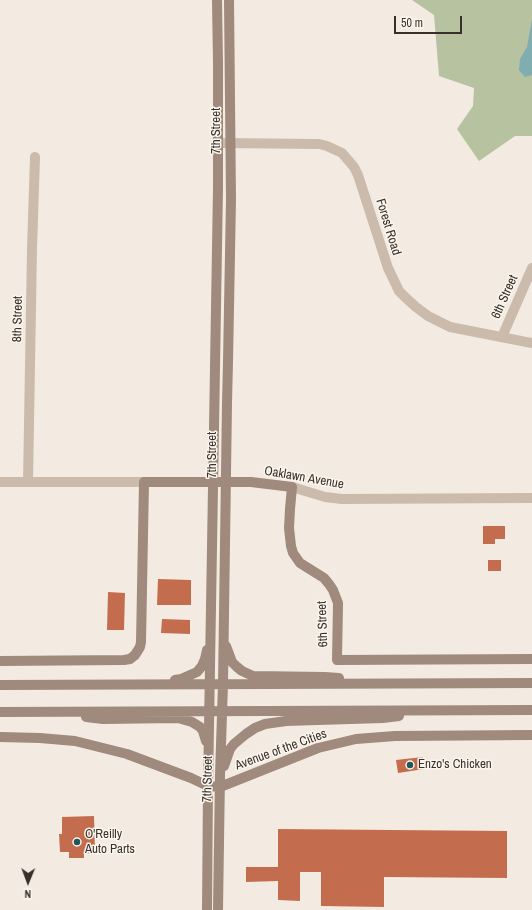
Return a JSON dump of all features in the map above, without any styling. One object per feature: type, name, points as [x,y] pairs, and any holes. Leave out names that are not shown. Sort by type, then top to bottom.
[{"type":"main road","name":"7th Street","points":[[207,910],[217,265],[217,0]]},
{"type":"main road","name":"7th Street","points":[[218,910],[220,775],[223,710],[230,199],[229,0]]},
{"type":"main road","name":"Oaklawn Avenue","points":[[144,482],[250,482],[292,487]]},
{"type":"main road","points":[[0,661],[124,660],[130,659],[135,655],[141,642],[144,482]]},
{"type":"main road","name":"6th Street","points":[[292,487],[289,528],[291,546],[293,553],[300,563],[324,578],[333,590],[338,603],[337,660],[532,659]]},
{"type":"main road","points":[[156,684],[181,679],[197,672],[202,666],[206,654],[211,614]]},
{"type":"main road","points":[[224,638],[232,662],[242,671],[253,676],[325,677],[390,684]]},
{"type":"main road","points":[[0,685],[532,684]]},
{"type":"main road","points":[[220,775],[230,749],[234,744],[246,734],[264,724],[286,721],[383,718],[465,710]]},
{"type":"main road","name":"Avenue of the Cities","points":[[0,712],[532,710]]},
{"type":"main road","points":[[30,711],[103,719],[178,718],[192,722],[200,727],[203,731],[209,752]]},
{"type":"main road","name":"Avenue of the Cities","points":[[0,737],[59,739],[93,745],[134,757],[191,778],[208,786],[220,787],[318,748],[356,739],[395,736],[532,735]]},
{"type":"street","name":"Forest Road","points":[[218,143],[318,144],[327,146],[342,153],[354,167],[358,175],[388,268],[399,291],[416,308],[450,327],[532,343]]},
{"type":"street","name":"8th Street","points":[[28,482],[35,157]]},
{"type":"street","name":"6th Street","points":[[502,337],[532,268]]},
{"type":"street","name":"Oaklawn Avenue","points":[[0,482],[144,482]]},
{"type":"street","name":"Oaklawn Avenue","points":[[292,487],[326,497],[342,499],[532,498]]},
{"type":"green space","points":[[412,0],[532,0],[532,136],[515,136],[479,161],[457,129],[473,106],[474,88],[439,76],[434,15]]},
{"type":"water","points":[[532,19],[532,75],[525,77],[519,70],[520,59],[527,47]]},
{"type":"building","points":[[483,526],[505,526],[505,539],[495,539],[495,544],[483,544]]},
{"type":"building","points":[[488,560],[501,560],[501,571],[488,571]]},
{"type":"building","points":[[158,579],[191,580],[191,605],[157,605]]},
{"type":"building","points":[[108,592],[125,593],[124,630],[107,630]]},
{"type":"building","points":[[162,619],[190,620],[190,634],[161,633]]},
{"type":"building","name":"Enzo's Chicken","points":[[423,757],[424,769],[398,773],[396,760]]},
{"type":"building","name":"O'Reilly Auto Parts","points":[[94,816],[95,850],[91,851],[91,853],[84,854],[84,858],[69,858],[69,852],[60,852],[59,834],[62,834],[62,817]]},
{"type":"building","points":[[278,829],[507,831],[507,878],[384,877],[384,907],[321,906],[321,872],[300,872],[300,901],[278,900],[278,881],[246,882],[246,867],[278,867]]},
{"type":"place","name":"Enzo's Chicken","points":[[410,765]]},
{"type":"place","name":"O'Reilly Auto Parts","points":[[77,842]]}]
